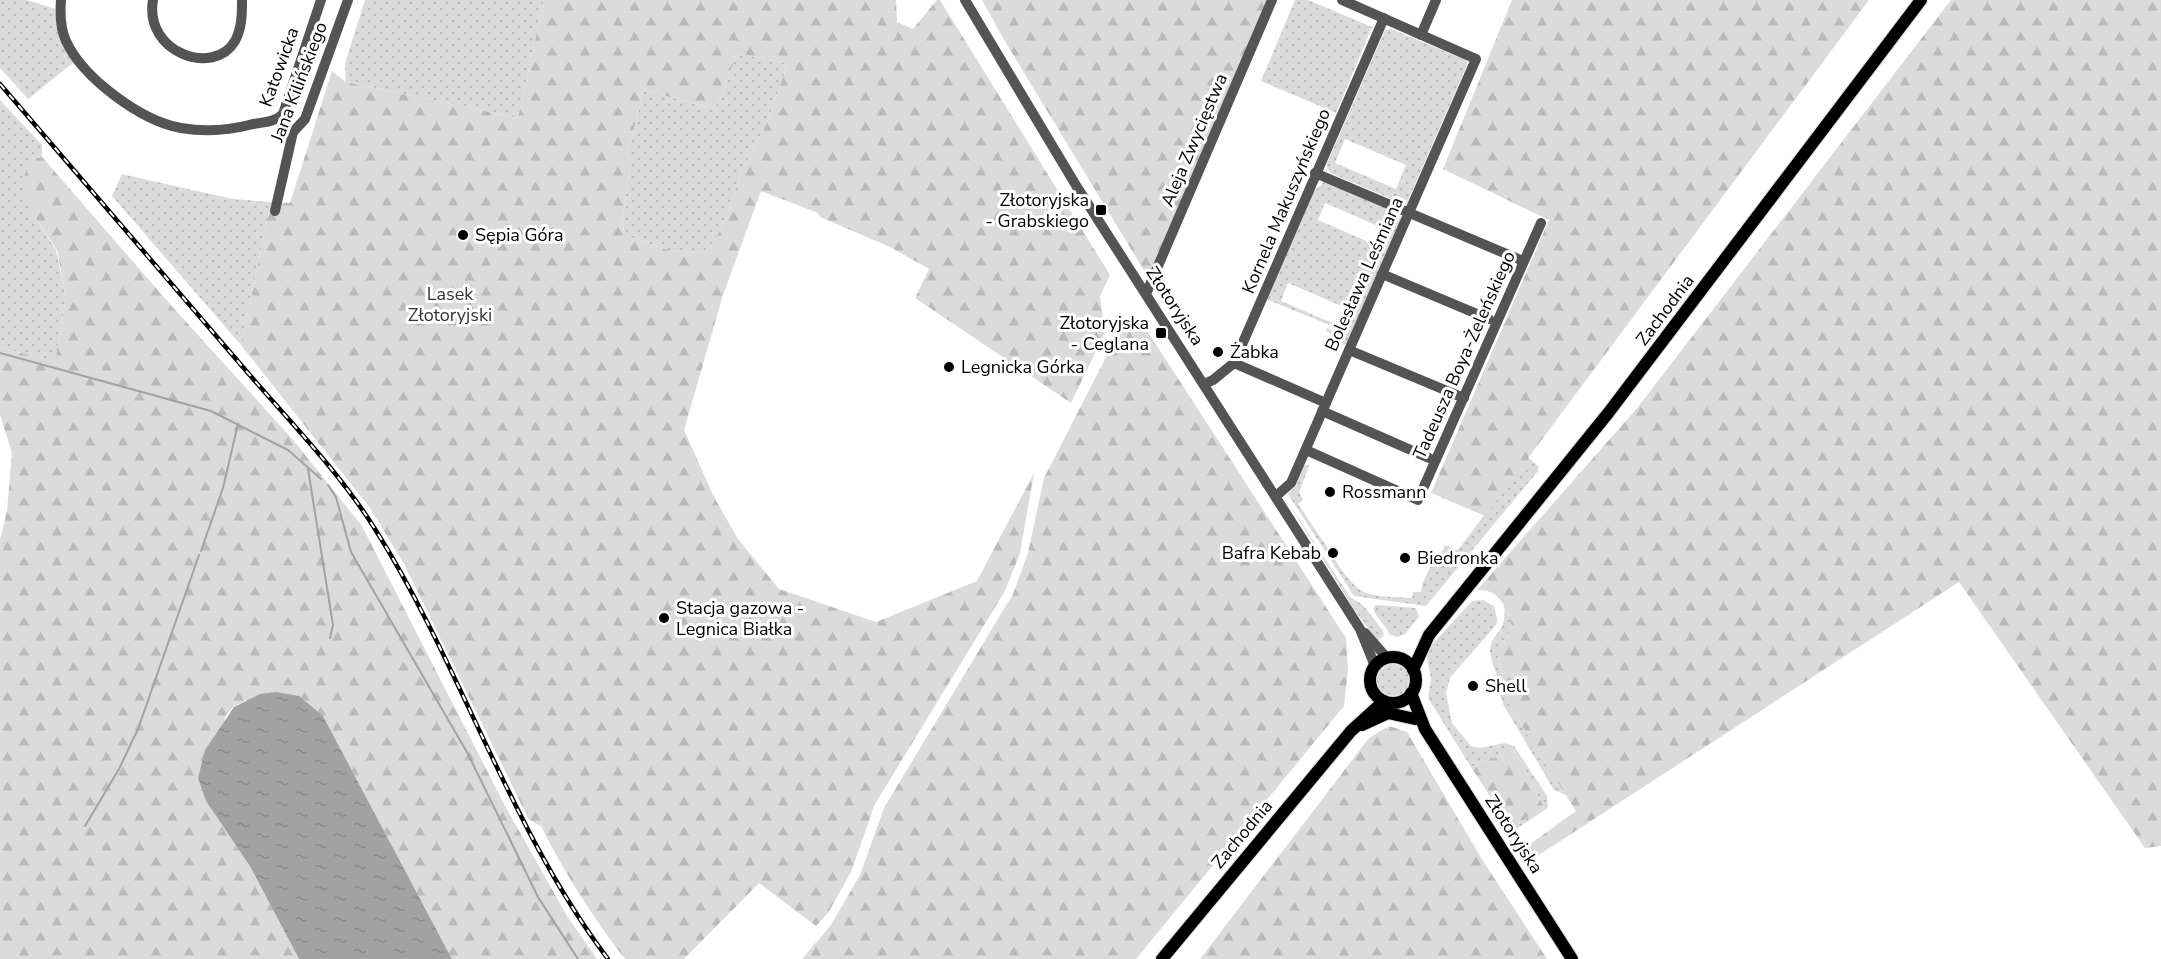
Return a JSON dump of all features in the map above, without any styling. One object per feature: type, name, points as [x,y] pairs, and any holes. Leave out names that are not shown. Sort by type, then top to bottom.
[{"type":"main road","name":"Zachodnia","points":[[1401,658],[1429,636],[1609,412],[1921,0]]},
{"type":"main road","name":"Zachodnia","points":[[1413,670],[1429,636]]},
{"type":"main road","points":[[1387,658],[1401,658],[1413,670],[1415,683],[1411,693],[1390,701],[1372,688],[1370,678],[1375,666],[1387,658]]},
{"type":"main road","name":"Zachodnia","points":[[1162,959],[1351,731],[1368,702],[1372,688]]},
{"type":"main road","name":"Złotoryjska","points":[[1411,693],[1425,729],[1572,959]]},
{"type":"main road","name":"Zachodnia","points":[[1351,731],[1390,701]]},
{"type":"main road","name":"Złotoryjska","points":[[1390,701],[1425,729]]},
{"type":"main road","points":[[1351,731],[1388,713],[1415,719]]},
{"type":"street","name":"Katowicka","points":[[61,0],[60,18],[65,41],[84,66],[110,90],[138,111],[167,124],[203,131],[228,130],[277,120],[283,114],[321,0]]},
{"type":"street","points":[[153,0],[153,22],[165,44],[177,52],[194,56],[216,54],[232,45],[241,25],[242,0]]},
{"type":"street","name":"Jana Kilińskiego","points":[[275,211],[293,132],[305,119],[348,0]]},
{"type":"street","name":"Złotoryjska","points":[[965,0],[1015,86],[1360,628],[1387,658]]},
{"type":"street","name":"Aleja Zwycięstwa","points":[[1146,294],[1272,0]]},
{"type":"street","points":[[1342,0],[1421,35],[1436,0]]},
{"type":"street","name":"Kornela Makuszyńskiego","points":[[1234,363],[1384,18]]},
{"type":"street","name":"Bolesława Leśmiana","points":[[1276,496],[1291,483],[1476,59],[1421,35]]},
{"type":"street","points":[[1315,173],[1523,261]]},
{"type":"street","name":"Tadeusza Boya-Żeleńskiego","points":[[1306,450],[1418,500],[1541,223]]},
{"type":"street","points":[[1382,274],[1489,319]]},
{"type":"street","points":[[1349,350],[1464,398]]},
{"type":"street","points":[[1204,384],[1234,363],[1429,458]]},
{"type":"street","name":"Złotoryjska","points":[[1360,628],[1375,666]]},
{"type":"green space","points":[[0,0],[27,0],[55,9],[59,37],[74,62],[28,99],[0,68]]},
{"type":"green space","points":[[365,0],[544,0],[518,118],[346,82],[345,63]]},
{"type":"green space","name":"Lasek Złotoryjski","points":[[544,0],[896,0],[897,22],[913,29],[937,0],[940,0],[1110,275],[1100,296],[1105,332],[1071,403],[915,298],[929,269],[890,247],[820,217],[818,213],[761,191],[723,295],[684,430],[714,497],[738,539],[779,589],[876,622],[977,581],[1034,473],[1020,553],[1005,591],[875,804],[851,872],[828,913],[816,926],[759,883],[684,959],[625,959],[580,894],[541,826],[529,820],[404,564],[370,508],[241,345],[271,202],[290,203],[332,71],[346,82],[518,118]],"holes":[[[742,54],[787,63],[766,125],[741,173],[727,216],[712,246],[700,253],[671,251],[625,235],[622,222],[631,162],[627,155],[644,90],[711,108],[718,104],[736,56]]]},
{"type":"green space","points":[[982,0],[1274,0],[1151,282],[1003,38]]},
{"type":"green space","points":[[1295,0],[1308,0],[1372,27],[1336,113],[1261,81]]},
{"type":"green space","points":[[1512,0],[1869,0],[1485,516],[1431,493],[1549,220],[1443,169]]},
{"type":"green space","points":[[1951,0],[2161,0],[2161,846],[2145,848],[1959,582],[1531,860],[1526,847],[1576,811],[1510,707],[1498,656],[1512,626],[1507,612],[1497,596],[1485,590],[1477,590],[1638,407]]},
{"type":"green space","points":[[1391,29],[1466,60],[1467,65],[1406,205],[1330,173],[1326,166],[1385,30]],"holes":[[[1345,139],[1406,165],[1396,189],[1335,163]]]},
{"type":"green space","points":[[742,54],[787,63],[766,125],[741,173],[727,216],[712,246],[700,253],[671,251],[625,235],[622,222],[631,162],[627,155],[644,90],[711,108],[718,104],[736,56]]},
{"type":"green space","points":[[0,100],[42,145],[42,157],[33,159],[31,211],[56,250],[66,297],[55,362],[0,347]]},
{"type":"green space","points":[[42,157],[169,303],[294,441],[362,526],[505,806],[567,916],[597,959],[452,959],[323,716],[246,700],[233,707],[225,717],[206,801],[251,868],[299,959],[0,959],[0,540],[7,511],[12,453],[0,415],[0,347],[55,362],[66,297],[57,250],[31,211],[21,181],[33,159]]},
{"type":"green space","points":[[122,174],[232,199],[271,202],[241,345],[112,196]]},
{"type":"green space","points":[[1326,180],[1400,211],[1401,221],[1347,344],[1342,345],[1338,342],[1339,337],[1326,331],[1327,328],[1345,337],[1347,332],[1266,299],[1313,192]],"holes":[[[1325,203],[1385,229],[1378,246],[1318,220]],[[1288,283],[1351,310],[1344,328],[1281,301]]]},
{"type":"green space","points":[[1119,332],[1148,332],[1346,638],[1348,670],[1344,706],[1136,959],[802,959],[831,925],[860,875],[884,808],[1013,594],[1028,553],[1044,478]]},
{"type":"green space","points":[[1528,457],[1538,466],[1538,471],[1426,606],[1354,596],[1288,494],[1296,486],[1304,466],[1310,464],[1299,492],[1303,500],[1298,504],[1329,550],[1334,548],[1338,554],[1333,557],[1342,571],[1357,588],[1365,592],[1373,595],[1412,598],[1413,592],[1421,592],[1422,584],[1436,555],[1440,556],[1445,545],[1458,550]]},
{"type":"green space","points":[[1286,499],[1350,597],[1363,605],[1383,631],[1384,636],[1377,641],[1353,608]]},
{"type":"green space","points":[[1483,600],[1494,606],[1496,625],[1450,678],[1446,693],[1452,723],[1471,746],[1480,748],[1505,743],[1514,746],[1547,796],[1548,808],[1513,831],[1511,828],[1544,807],[1514,750],[1471,767],[1428,698],[1431,679],[1426,651],[1472,601]]},
{"type":"green space","points":[[1504,604],[1512,626],[1498,657],[1510,707],[1566,795],[1554,790],[1503,704],[1500,694],[1503,693],[1490,648],[1504,621]]},
{"type":"green space","points":[[1374,606],[1416,608],[1419,617],[1405,634],[1398,637],[1391,635],[1374,612]]},
{"type":"green space","points":[[1393,664],[1404,669],[1409,680],[1404,691],[1393,696],[1382,691],[1377,680],[1382,669]]},
{"type":"green space","points":[[1389,726],[1407,732],[1483,861],[1547,959],[1200,959],[1369,738]]},
{"type":"green space","points":[[1514,750],[1544,807],[1511,828],[1471,767]]},
{"type":"water","points":[[276,692],[299,696],[323,716],[452,959],[299,959],[251,868],[206,801],[198,778],[205,750],[234,707],[260,694]]},
{"type":"waterway","points":[[0,353],[211,411],[288,450],[321,479]]},
{"type":"waterway","points":[[201,551],[223,488],[238,424]]},
{"type":"waterway","points":[[308,469],[333,625],[330,638]]},
{"type":"waterway","points":[[328,485],[336,497],[351,552],[468,754],[538,897],[578,959]]},
{"type":"waterway","points":[[85,826],[119,769],[138,729],[199,555]]},
{"type":"railway","points":[[0,84],[312,445],[361,507],[406,582],[542,856],[573,909],[608,959]]},
{"type":"place","name":"Złotoryjska - Grabskiego","points":[[1101,210]]},
{"type":"place","name":"Sępia Góra","points":[[463,235]]},
{"type":"place","name":"Złotoryjska - Ceglana","points":[[1161,333]]},
{"type":"place","name":"Żabka","points":[[1218,352]]},
{"type":"place","name":"Legnicka Górka","points":[[949,367]]},
{"type":"place","name":"Rossmann","points":[[1330,492]]},
{"type":"place","name":"Bafra Kebab","points":[[1333,553]]},
{"type":"place","name":"Biedronka","points":[[1405,558]]},
{"type":"place","name":"Stacja gazowa - Legnica Białka","points":[[664,618]]},
{"type":"place","name":"Shell","points":[[1473,686]]}]
